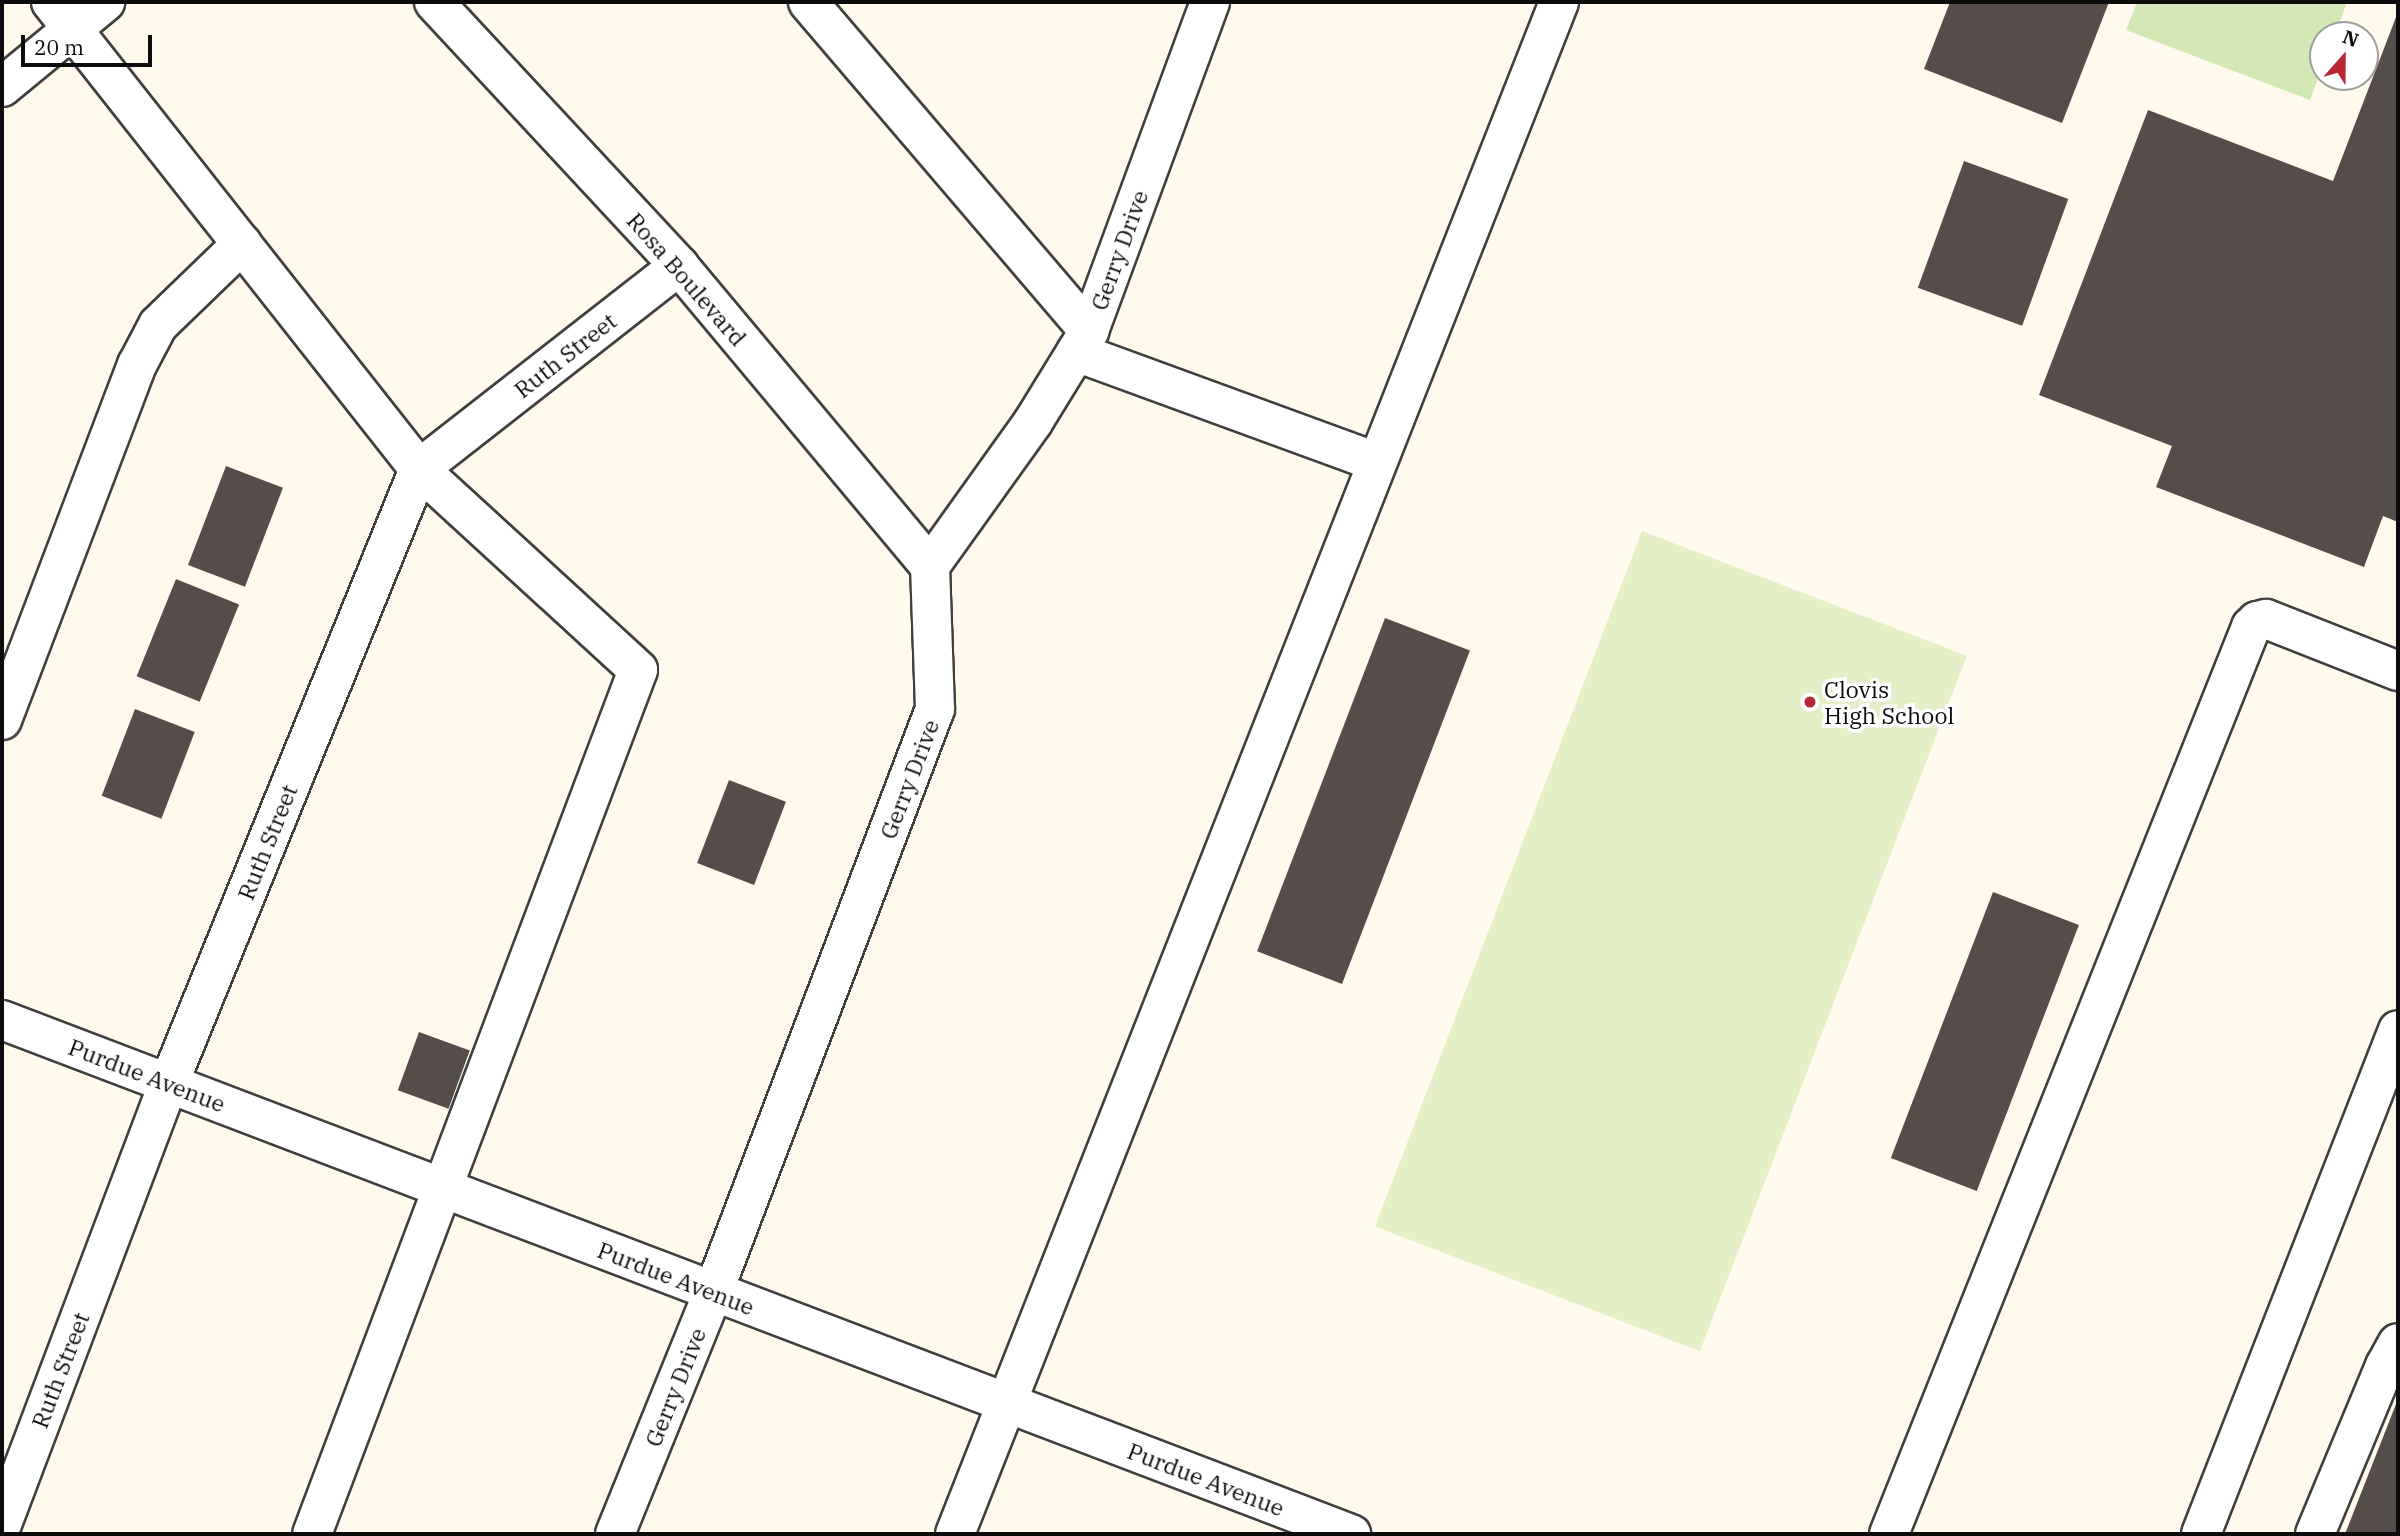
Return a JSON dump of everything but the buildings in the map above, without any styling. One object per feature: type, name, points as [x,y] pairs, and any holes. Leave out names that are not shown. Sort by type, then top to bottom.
[{"type":"street","points":[[2,87],[62,16],[105,2]]},
{"type":"street","name":"Rosa Boulevard","points":[[434,2],[678,266],[930,566]]},
{"type":"street","points":[[808,2],[1083,341],[1377,462]]},
{"type":"street","name":"Gerry Drive","points":[[615,1534],[713,1293],[935,709],[930,566],[1033,422],[1083,341],[1210,2]]},
{"type":"street","points":[[955,1534],[1559,2]]},
{"type":"street","points":[[62,16],[419,469],[638,670],[312,1534]]},
{"type":"street","points":[[2,720],[147,345],[158,325],[242,244]]},
{"type":"street","name":"Ruth Street","points":[[2,1524],[169,1083],[419,469],[678,266]]},
{"type":"street","points":[[1889,1534],[2251,627],[2257,621],[2266,619],[2398,671]]},
{"type":"street","name":"Purdue Avenue","points":[[2,1020],[1006,1403],[1265,1519],[1351,1534]]},
{"type":"street","points":[[2201,1534],[2398,1030]]},
{"type":"street","points":[[2315,1534],[2385,1366],[2398,1343]]},
{"type":"green space","points":[[2137,2],[2347,2],[2340,21],[2309,21],[2309,91],[2313,91],[2310,100],[2126,30]]},
{"type":"green space","points":[[1642,531],[1967,656],[1700,1351],[1375,1227]]},
{"type":"place","name":"Clovis High School","points":[[1810,702]]}]
